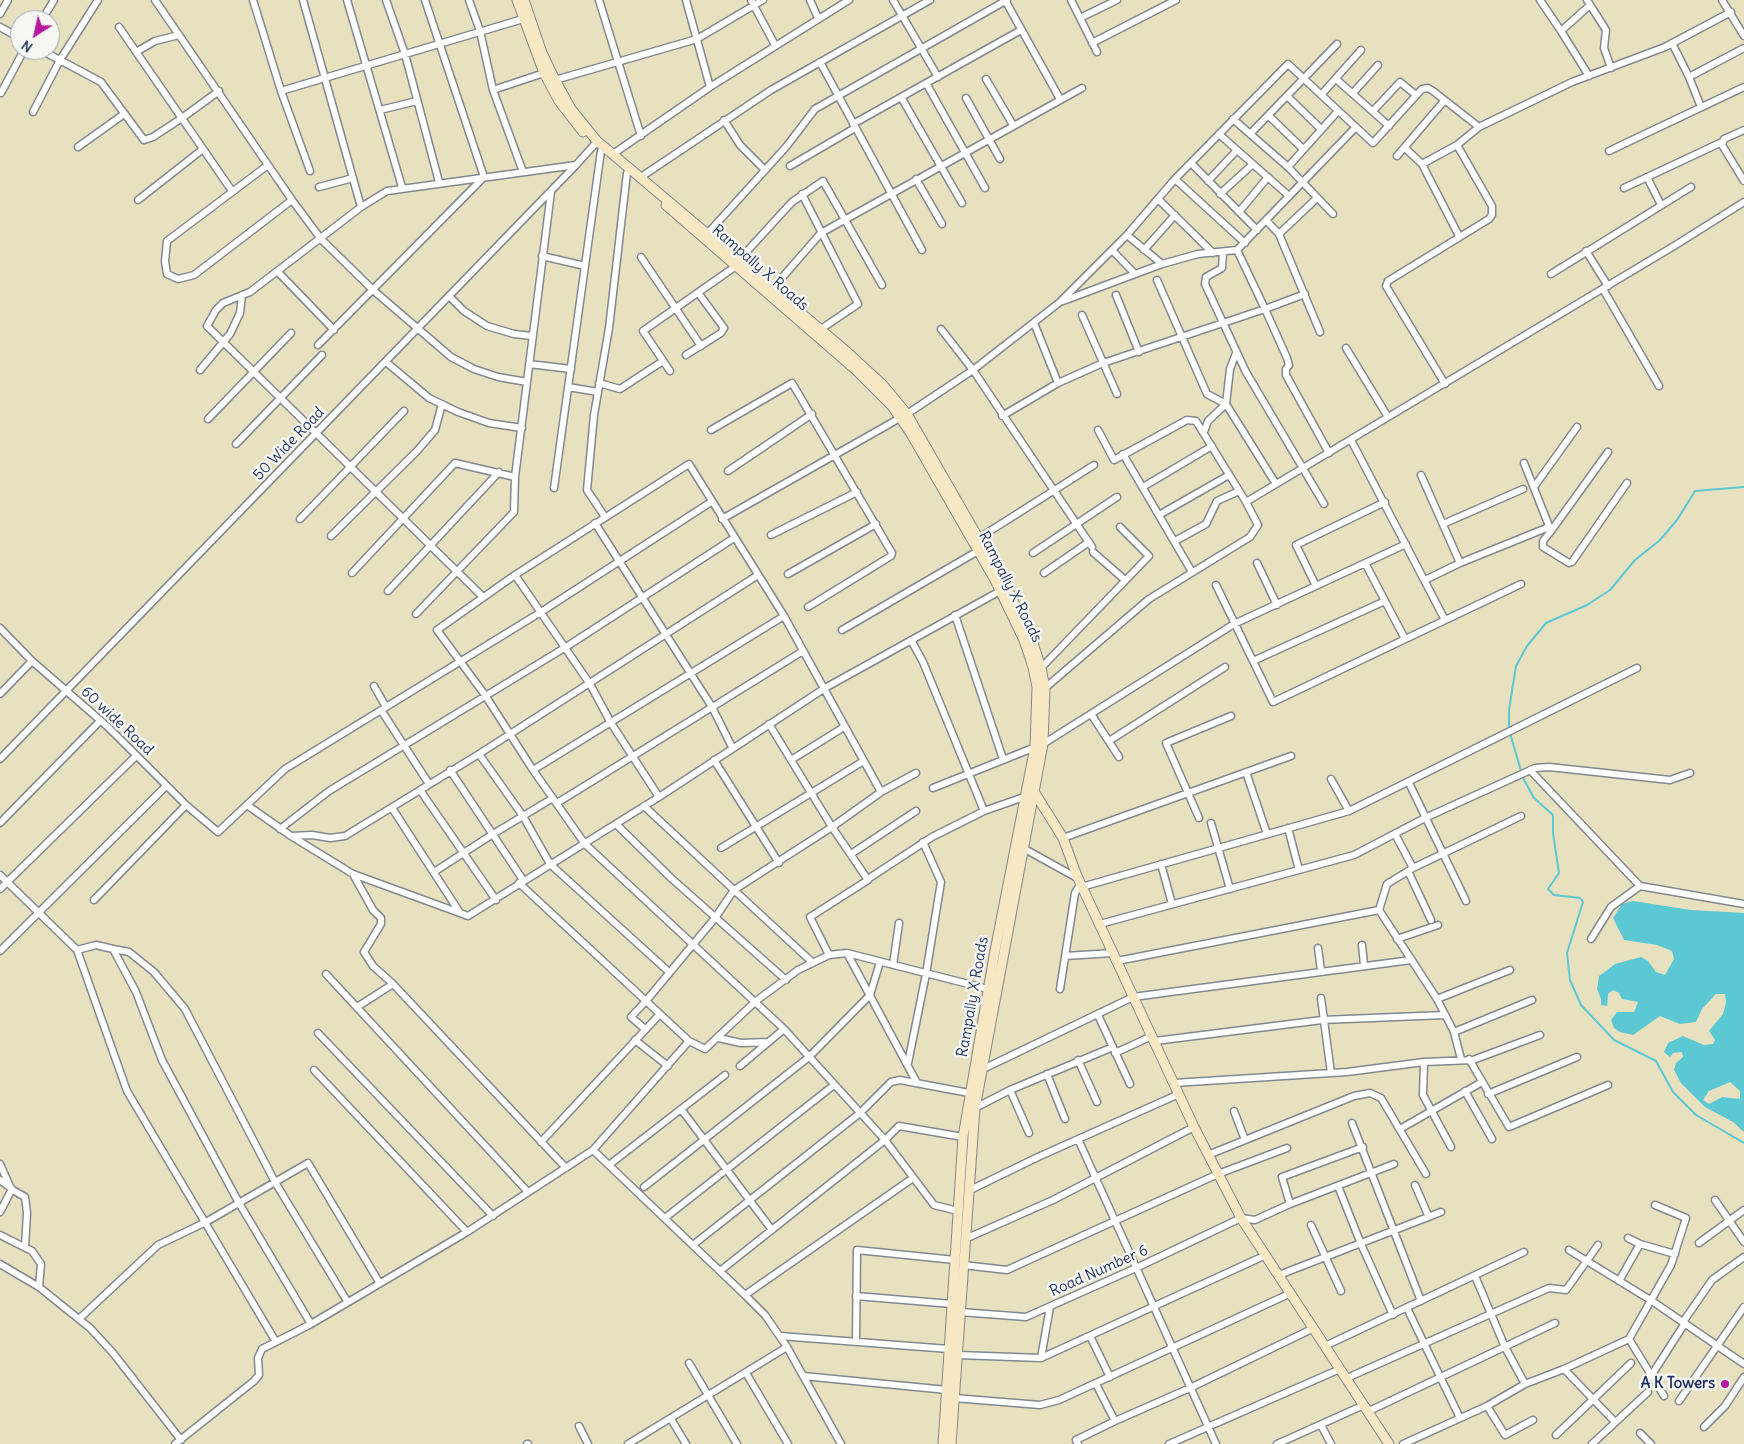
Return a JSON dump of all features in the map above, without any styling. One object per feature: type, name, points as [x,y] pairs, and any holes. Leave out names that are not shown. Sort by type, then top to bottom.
[{"type":"main road","name":"Rampally X Roads","points":[[517,0],[544,73],[572,121],[594,145],[737,263],[856,370],[903,416],[1000,591],[1024,640],[1033,667],[1037,695],[1039,746]]},
{"type":"main road","points":[[524,0],[542,53],[555,80],[571,109],[597,141],[708,233],[737,263],[773,288],[882,384],[979,538],[1032,640],[1041,668],[1045,688],[1039,746],[1028,792],[1023,848],[975,1108],[965,1239],[959,1262],[960,1312],[951,1444]]},
{"type":"main road","name":"Rampally X Roads","points":[[943,1444],[952,1304],[959,1262],[958,1211],[963,1137],[988,989],[1028,792]]},
{"type":"main road","points":[[1028,792],[1063,838],[1080,882],[1133,997],[1194,1127],[1241,1218],[1389,1444]]},
{"type":"street","points":[[0,14],[8,0]]},
{"type":"street","points":[[33,112],[60,60],[98,0]]},
{"type":"street","points":[[155,0],[219,90],[292,200],[321,239],[373,290],[451,357],[474,369],[498,377],[527,382]]},
{"type":"street","points":[[253,0],[281,90],[310,171]]},
{"type":"street","points":[[303,0],[361,207]]},
{"type":"street","points":[[346,0],[367,64],[402,187]]},
{"type":"street","points":[[387,0],[405,54],[440,182]]},
{"type":"street","points":[[425,0],[484,177]]},
{"type":"street","points":[[469,0],[480,31],[494,90],[523,172]]},
{"type":"street","points":[[599,0],[641,136]]},
{"type":"street","points":[[686,0],[710,87]]},
{"type":"street","points":[[555,80],[618,64],[697,40],[753,3],[763,0]]},
{"type":"street","points":[[810,0],[818,18]]},
{"type":"street","points":[[613,154],[710,87],[849,0]]},
{"type":"street","points":[[893,0],[938,76]]},
{"type":"street","points":[[641,177],[724,120],[820,62],[930,0]]},
{"type":"street","points":[[708,233],[786,147],[814,108],[922,50],[1006,0],[1020,30],[1060,99]]},
{"type":"street","points":[[1071,0],[1097,52]]},
{"type":"street","points":[[1080,18],[1117,0]]},
{"type":"street","points":[[1092,43],[1176,0]]},
{"type":"street","points":[[1540,0],[1589,76]]},
{"type":"street","points":[[1722,0],[1741,21],[1744,36]]},
{"type":"street","points":[[753,3],[775,46]]},
{"type":"street","points":[[1561,32],[1588,3],[1606,30],[1604,48],[1611,68]]},
{"type":"street","points":[[1422,164],[1457,145],[1479,127],[1589,76],[1672,44],[1731,12]]},
{"type":"street","points":[[281,90],[523,19]]},
{"type":"street","points":[[119,27],[232,191]]},
{"type":"street","points":[[790,166],[901,97],[1020,30]]},
{"type":"street","points":[[136,52],[155,41],[179,35]]},
{"type":"street","points":[[1250,134],[1337,44]]},
{"type":"street","points":[[1672,44],[1689,77],[1701,107]]},
{"type":"street","points":[[1689,77],[1744,48]]},
{"type":"street","points":[[1321,95],[1361,50]]},
{"type":"street","points":[[1,94],[19,60]]},
{"type":"street","points":[[60,60],[101,82],[141,137],[147,140],[182,118],[219,90]]},
{"type":"street","points":[[820,62],[922,250]]},
{"type":"street","points":[[722,520],[903,416],[973,370],[1034,323],[1060,302],[1127,235],[1175,179],[1288,64],[1373,143],[1422,89],[1428,88],[1479,127]]},
{"type":"street","points":[[1352,93],[1378,65]]},
{"type":"street","points":[[494,90],[544,73]]},
{"type":"street","points":[[986,79],[1013,125]]},
{"type":"street","points":[[1336,79],[1389,126]]},
{"type":"street","points":[[1373,111],[1400,82],[1416,95]]},
{"type":"street","points":[[926,83],[985,188]]},
{"type":"street","points":[[1609,151],[1744,87]]},
{"type":"street","points":[[773,288],[821,233],[988,138],[1082,88]]},
{"type":"street","points":[[1287,96],[1321,129]]},
{"type":"street","points":[[901,97],[962,204]]},
{"type":"street","points":[[966,98],[1000,159]]},
{"type":"street","points":[[380,110],[417,101]]},
{"type":"street","points":[[1397,156],[1406,148],[1444,101]]},
{"type":"street","points":[[1288,166],[1338,111]]},
{"type":"street","points":[[78,147],[124,114]]},
{"type":"street","points":[[1269,116],[1303,149]]},
{"type":"street","points":[[1234,119],[1288,166],[1333,214]]},
{"type":"street","points":[[724,120],[740,145],[764,170]]},
{"type":"street","points":[[1060,302],[1162,264],[1198,254],[1238,250],[1356,127]]},
{"type":"street","points":[[1624,188],[1744,130]]},
{"type":"street","points":[[1219,134],[1289,196]]},
{"type":"street","points":[[1722,142],[1744,181]]},
{"type":"street","name":"50 Wide Road","points":[[0,759],[551,192],[594,145]]},
{"type":"street","points":[[1445,384],[1386,286],[1388,281],[1489,219],[1494,211],[1457,145]]},
{"type":"street","points":[[1406,148],[1422,164],[1460,236]]},
{"type":"street","points":[[138,200],[203,149]]},
{"type":"street","points":[[1208,181],[1237,150]]},
{"type":"street","points":[[554,488],[601,152]]},
{"type":"street","points":[[1191,164],[1257,230]]},
{"type":"street","points":[[1220,194],[1253,164]]},
{"type":"street","points":[[268,165],[167,241],[165,261],[168,275],[178,279],[194,275],[292,200]]},
{"type":"street","points":[[483,597],[254,370],[207,326],[222,303],[242,295],[278,272],[361,207],[387,191],[402,187],[576,165]]},
{"type":"street","points":[[605,517],[587,490],[599,383],[609,328],[627,173]]},
{"type":"street","points":[[318,345],[484,177]]},
{"type":"street","points":[[1239,212],[1268,177]]},
{"type":"street","points":[[1647,177],[1661,205]]},
{"type":"street","points":[[319,188],[352,178]]},
{"type":"street","points":[[916,179],[942,224]]},
{"type":"street","points":[[1175,179],[1245,243]]},
{"type":"street","points":[[670,371],[643,331],[699,294],[737,263],[802,194],[823,180],[882,284]]},
{"type":"street","points":[[1551,274],[1691,187]]},
{"type":"street","points":[[416,614],[514,512],[515,477],[551,192]]},
{"type":"street","points":[[802,194],[858,304],[821,330]]},
{"type":"street","points":[[1279,234],[1317,198]]},
{"type":"street","points":[[1158,199],[1213,253]]},
{"type":"street","points":[[1246,502],[1445,384],[1744,202]]},
{"type":"street","points":[[1144,250],[1175,215]]},
{"type":"street","points":[[1266,220],[1279,234],[1320,332]]},
{"type":"street","points":[[1127,235],[1162,264]]},
{"type":"street","points":[[1112,250],[1135,274]]},
{"type":"street","points":[[1238,250],[1287,358],[1289,365],[1286,369],[1286,375],[1329,452]]},
{"type":"street","points":[[1586,251],[1658,386]]},
{"type":"street","points":[[1223,252],[1222,268],[1206,277],[1205,280],[1236,353],[1324,504]]},
{"type":"street","points":[[542,256],[586,266]]},
{"type":"street","points":[[641,257],[701,346]]},
{"type":"street","points":[[278,272],[334,330]]},
{"type":"street","points":[[1157,280],[1207,394],[1226,404],[1276,484]]},
{"type":"street","points":[[686,355],[721,333],[724,328],[699,294]]},
{"type":"street","points":[[1002,416],[1058,384],[1103,363],[1181,338],[1305,294]]},
{"type":"street","points":[[200,370],[224,343],[240,313],[242,295]]},
{"type":"street","points":[[1116,295],[1138,352]]},
{"type":"street","points":[[450,296],[464,311],[488,326],[507,333],[532,336]]},
{"type":"street","points":[[1082,315],[1117,394]]},
{"type":"street","points":[[1034,323],[1058,384]]},
{"type":"street","points":[[941,329],[973,370],[1091,547],[1126,580]]},
{"type":"street","points":[[208,419],[290,333]]},
{"type":"street","points":[[1346,348],[1388,417]]},
{"type":"street","points":[[1204,432],[1208,421],[1226,404],[1230,369],[1236,353]]},
{"type":"street","points":[[236,444],[322,355]]},
{"type":"street","points":[[599,383],[620,389],[663,361]]},
{"type":"street","points":[[386,362],[429,398],[489,423],[522,428]]},
{"type":"street","points":[[529,364],[571,369]]},
{"type":"street","points":[[711,430],[788,383],[796,386],[892,553],[808,607]]},
{"type":"street","points":[[568,387],[598,392]]},
{"type":"street","points":[[331,536],[435,430],[442,404]]},
{"type":"street","points":[[300,519],[404,411]]},
{"type":"street","points":[[728,471],[812,414]]},
{"type":"street","points":[[1045,688],[1148,599],[1250,538],[1256,532],[1258,525],[1196,421],[1187,420],[1113,459],[1098,430]]},
{"type":"street","points":[[1534,487],[1577,427]]},
{"type":"street","points":[[1351,440],[1445,620]]},
{"type":"street","points":[[1143,488],[1212,446]]},
{"type":"street","points":[[1608,452],[1550,529],[1543,541],[1543,547],[1566,562],[1572,562],[1628,483]]},
{"type":"street","points":[[1123,454],[1192,572]]},
{"type":"street","points":[[352,573],[455,463],[515,477]]},
{"type":"street","points":[[1524,463],[1550,529]]},
{"type":"street","points":[[881,792],[862,762],[825,688],[784,616],[722,520],[689,464],[515,575],[437,630],[485,695],[533,770],[585,844],[784,1029],[885,1140],[934,1205],[958,1211]]},
{"type":"street","points":[[979,538],[1094,465]]},
{"type":"street","points":[[388,592],[499,472]]},
{"type":"street","points":[[1159,515],[1229,475]]},
{"type":"street","points":[[1421,475],[1460,563]]},
{"type":"street","points":[[1443,524],[1523,489]]},
{"type":"street","points":[[1175,541],[1206,524],[1217,501],[1239,491]]},
{"type":"street","points":[[770,535],[856,492]]},
{"type":"street","points":[[1033,553],[1117,497]]},
{"type":"street","points":[[711,502],[618,560],[541,612],[285,769],[247,805],[290,836],[353,874],[468,916],[496,900],[521,881],[585,844],[659,797],[732,747],[825,688],[1000,591]]},
{"type":"street","points":[[1316,586],[1296,545],[1385,502]]},
{"type":"street","points":[[595,523],[712,707],[732,747]]},
{"type":"street","points":[[788,574],[876,524]]},
{"type":"street","points":[[1041,668],[1149,556],[1120,527]]},
{"type":"street","points":[[1425,580],[1460,563],[1550,529]]},
{"type":"street","points":[[280,829],[329,792],[566,647],[734,538]]},
{"type":"street","points":[[933,788],[1039,746],[1234,624],[1406,544]]},
{"type":"street","points":[[1044,573],[1091,547]]},
{"type":"street","points":[[842,630],[978,551]]},
{"type":"street","points":[[1257,563],[1278,605]]},
{"type":"street","points":[[1365,563],[1405,639]]},
{"type":"street","points":[[515,575],[566,647],[590,684],[611,723],[659,797]]},
{"type":"street","points":[[290,836],[312,835],[330,838],[345,836],[590,684],[758,575]]},
{"type":"street","points":[[1216,585],[1273,702],[1521,584]]},
{"type":"street","points":[[1253,661],[1385,601]]},
{"type":"street","points":[[955,615],[1003,759]]},
{"type":"street","points":[[533,770],[784,616]]},
{"type":"street","name":"60 wide Road","points":[[0,629],[32,661],[100,720],[186,805],[218,832],[247,805]]},
{"type":"street","points":[[911,640],[923,662],[984,811]]},
{"type":"street","points":[[434,872],[523,816],[555,801],[633,757],[803,651]]},
{"type":"street","points":[[0,694],[32,661]]},
{"type":"street","points":[[1109,741],[1225,666]]},
{"type":"street","points":[[1023,848],[1080,882],[1161,864],[1350,811],[1637,668]]},
{"type":"street","points":[[374,686],[383,709],[429,784]]},
{"type":"street","points":[[1091,714],[1119,757]]},
{"type":"street","points":[[1199,818],[1166,744],[1231,716]]},
{"type":"street","points":[[0,823],[100,720]]},
{"type":"street","points":[[769,724],[832,827],[868,879]]},
{"type":"street","points":[[792,760],[844,727]]},
{"type":"street","points":[[479,754],[523,816],[550,864],[670,972]]},
{"type":"street","points":[[0,889],[136,756]]},
{"type":"street","points":[[1063,838],[1292,756]]},
{"type":"street","points":[[714,760],[779,863]]},
{"type":"street","points":[[721,848],[862,762]]},
{"type":"street","points":[[1100,924],[1354,855],[1425,818],[1530,770],[1548,767],[1670,780],[1690,773]]},
{"type":"street","points":[[450,770],[493,834],[521,881],[689,1041],[705,1049],[756,1001],[798,970],[828,954],[847,953],[988,989]]},
{"type":"street","points":[[1530,770],[1640,886],[1744,904]]},
{"type":"street","points":[[645,1029],[631,1017],[715,918],[734,890],[779,863],[881,792],[916,772]]},
{"type":"street","points":[[1246,772],[1267,834]]},
{"type":"street","points":[[1331,779],[1350,811]]},
{"type":"street","points":[[1408,783],[1466,901]]},
{"type":"street","points":[[0,951],[166,786]]},
{"type":"street","points":[[420,790],[496,900]]},
{"type":"street","points":[[828,954],[810,917],[858,888],[868,879],[923,842],[984,811],[1028,792]]},
{"type":"street","points":[[94,900],[186,805]]},
{"type":"street","points":[[644,806],[813,963]]},
{"type":"street","points":[[392,808],[460,913]]},
{"type":"street","points":[[850,854],[916,810]]},
{"type":"street","points":[[1379,910],[1387,884],[1410,870],[1522,816]]},
{"type":"street","points":[[1210,823],[1230,889]]},
{"type":"street","points":[[616,824],[715,918],[786,980]]},
{"type":"street","points":[[1288,828],[1299,870]]},
{"type":"street","points":[[1395,834],[1431,920]]},
{"type":"street","points":[[908,1063],[926,974],[941,882],[923,842]]},
{"type":"street","points":[[1161,864],[1172,904]]},
{"type":"street","points":[[353,874],[373,910],[381,918],[381,924],[364,952],[374,966],[566,1168]]},
{"type":"street","points":[[0,875],[77,950],[128,1091],[276,1342]]},
{"type":"street","points":[[1060,989],[1075,893],[1080,882]]},
{"type":"street","points":[[1592,939],[1611,907],[1640,886]]},
{"type":"street","points":[[1379,910],[1437,999],[1454,1032],[1461,1059]]},
{"type":"street","points":[[1066,956],[1115,957],[1379,910]]},
{"type":"street","points":[[893,965],[899,923]]},
{"type":"street","points":[[1398,939],[1438,925]]},
{"type":"street","points":[[77,950],[96,945],[129,952],[154,972],[185,1009],[275,1182],[346,1301]]},
{"type":"street","points":[[1362,946],[1364,965]]},
{"type":"street","points":[[1318,948],[1321,970]]},
{"type":"street","points":[[113,949],[136,992],[162,1060],[239,1203],[311,1324]]},
{"type":"street","points":[[847,953],[908,1063],[917,1083]]},
{"type":"street","points":[[981,1070],[1133,997],[1321,970],[1411,960]]},
{"type":"street","points":[[644,1187],[810,1057],[870,995],[880,962]]},
{"type":"street","points":[[1437,999],[1510,970]]},
{"type":"street","points":[[326,974],[528,1192]]},
{"type":"street","points":[[357,1007],[392,984]]},
{"type":"street","points":[[1321,998],[1322,1020],[1330,1073]]},
{"type":"street","points":[[1454,1032],[1532,1000]]},
{"type":"street","points":[[541,1142],[660,1014]]},
{"type":"street","points":[[1098,1015],[1130,1084]]},
{"type":"street","points":[[975,1108],[1010,1090],[1078,1060],[1154,1039],[1322,1020],[1445,1015]]},
{"type":"street","points":[[740,1066],[784,1029]]},
{"type":"street","points":[[318,1032],[494,1216]]},
{"type":"street","points":[[1174,1083],[1330,1073],[1424,1062],[1469,1059],[1540,1034]]},
{"type":"street","points":[[718,1038],[741,1043],[768,1042]]},
{"type":"street","points":[[635,1040],[668,1066]]},
{"type":"street","points":[[0,1264],[39,1287],[90,1328],[113,1352],[178,1442],[254,1381],[259,1375],[258,1358],[262,1350],[311,1324],[346,1301],[494,1216],[593,1150],[689,1041]]},
{"type":"street","points":[[1488,1094],[1577,1057]]},
{"type":"street","points":[[1469,1059],[1507,1126],[1511,1127],[1608,1085]]},
{"type":"street","points":[[1078,1060],[1096,1102]]},
{"type":"street","points":[[1424,1062],[1423,1095],[1451,1147]]},
{"type":"street","points":[[314,1070],[467,1232]]},
{"type":"street","points":[[1047,1074],[1065,1119]]},
{"type":"street","points":[[609,1165],[725,1075]]},
{"type":"street","points":[[693,1245],[860,1113],[891,1082],[900,1080],[970,1093]]},
{"type":"street","points":[[1400,1129],[1482,1082]]},
{"type":"street","points":[[665,1218],[834,1085]]},
{"type":"street","points":[[1010,1090],[1029,1133]]},
{"type":"street","points":[[1465,1091],[1492,1140]]},
{"type":"street","points":[[1208,1155],[1354,1096],[1370,1092],[1381,1098],[1426,1174]]},
{"type":"street","points":[[968,1191],[1179,1094]]},
{"type":"street","points":[[681,1109],[772,1230]]},
{"type":"street","points":[[1234,1111],[1245,1140]]},
{"type":"street","points":[[1352,1123],[1421,1301]]},
{"type":"street","points":[[720,1271],[885,1140],[899,1126],[963,1137]]},
{"type":"street","points":[[965,1239],[1096,1179],[1194,1127]]},
{"type":"street","points":[[1078,1139],[1216,1444]]},
{"type":"street","points":[[1290,1204],[1282,1177],[1362,1147]]},
{"type":"street","points":[[856,1341],[857,1250],[959,1262],[1007,1270],[1218,1174],[1287,1148]]},
{"type":"street","points":[[593,1150],[745,1295],[780,1336],[841,1444]]},
{"type":"street","points":[[79,1319],[158,1245],[206,1222],[308,1163],[379,1282]]},
{"type":"street","points":[[0,1164],[12,1189]]},
{"type":"street","name":"Road Number 6","points":[[960,1312],[1026,1316],[1136,1268],[1241,1218],[1255,1220],[1290,1204],[1394,1164]]},
{"type":"street","points":[[745,1295],[913,1178]]},
{"type":"street","points":[[0,1180],[25,1197],[27,1213],[25,1247]]},
{"type":"street","points":[[1415,1185],[1428,1215]]},
{"type":"street","points":[[1338,1186],[1360,1244],[1393,1315]]},
{"type":"street","points":[[0,1212],[12,1189]]},
{"type":"street","points":[[1715,1200],[1744,1242]]},
{"type":"street","points":[[1403,1444],[1487,1406],[1525,1384],[1564,1369],[1629,1339],[1652,1301],[1675,1254],[1685,1216],[1655,1205]]},
{"type":"street","points":[[1699,1243],[1744,1210]]},
{"type":"street","points":[[1279,1275],[1393,1232],[1428,1215],[1441,1212]]},
{"type":"street","points":[[1311,1225],[1341,1291]]},
{"type":"street","points":[[0,1235],[32,1250],[41,1264],[39,1287]]},
{"type":"street","points":[[1628,1238],[1640,1244],[1675,1254]]},
{"type":"street","points":[[1618,1281],[1640,1244]]},
{"type":"street","points":[[1346,1378],[1549,1288],[1566,1290],[1598,1245]]},
{"type":"street","points":[[1568,1250],[1652,1301],[1744,1364]]},
{"type":"street","points":[[1326,1346],[1524,1252]]},
{"type":"street","points":[[958,1355],[1041,1358],[1266,1255]]},
{"type":"street","points":[[1651,1376],[1712,1280],[1744,1258]]},
{"type":"street","points":[[1475,1276],[1490,1313],[1525,1384]]},
{"type":"street","points":[[954,1398],[1040,1404],[1059,1400],[1291,1293]]},
{"type":"street","points":[[856,1296],[952,1304]]},
{"type":"street","points":[[1041,1358],[1050,1307]]},
{"type":"street","points":[[1679,1401],[1716,1344],[1744,1307]]},
{"type":"street","points":[[1407,1308],[1442,1377],[1460,1418]]},
{"type":"street","points":[[1282,1443],[1321,1425],[1442,1377],[1555,1323]]},
{"type":"street","points":[[1078,1444],[1076,1440],[1115,1420],[1190,1388],[1314,1328]]},
{"type":"street","points":[[780,1336],[949,1349]]},
{"type":"street","points":[[1090,1336],[1110,1377]]},
{"type":"street","points":[[1629,1339],[1664,1396]]},
{"type":"street","points":[[633,1443],[787,1347]]},
{"type":"street","points":[[689,1362],[707,1397],[737,1444]]},
{"type":"street","points":[[1556,1435],[1631,1363]]},
{"type":"street","points":[[1169,1444],[1340,1369]]},
{"type":"street","points":[[1564,1369],[1615,1422]]},
{"type":"street","points":[[746,1373],[788,1444]]},
{"type":"street","points":[[803,1376],[946,1390]]},
{"type":"street","points":[[1704,1427],[1725,1406],[1744,1377]]},
{"type":"street","points":[[1096,1384],[1115,1420]]},
{"type":"street","points":[[1592,1444],[1648,1392]]},
{"type":"street","points":[[1487,1406],[1505,1434],[1533,1420]]},
{"type":"street","points":[[670,1419],[686,1444]]},
{"type":"street","points":[[1321,1425],[1331,1444]]},
{"type":"street","points":[[579,1426],[588,1444]]},
{"type":"street","points":[[1640,1433],[1651,1444]]},
{"type":"water","points":[[1633,901],[1691,910],[1744,913],[1744,1132],[1733,1122],[1705,1107],[1681,1083],[1674,1070],[1676,1063],[1683,1057],[1682,1052],[1673,1053],[1670,1057],[1664,1052],[1668,1043],[1683,1036],[1704,1045],[1713,1044],[1715,1040],[1709,1031],[1723,1014],[1726,1002],[1725,994],[1716,994],[1702,1009],[1696,1022],[1680,1024],[1660,1016],[1633,1035],[1620,1032],[1614,1028],[1611,1020],[1617,1012],[1634,1012],[1638,1002],[1622,999],[1619,993],[1613,990],[1608,994],[1607,1006],[1601,1005],[1597,989],[1599,976],[1615,964],[1641,957],[1648,961],[1656,972],[1665,975],[1674,959],[1672,951],[1657,945],[1624,940],[1613,918],[1622,904]],"holes":[[[1730,1082],[1740,1091],[1740,1099],[1722,1097],[1709,1104],[1703,1100],[1709,1091]]]},
{"type":"waterway","points":[[1509,728],[1509,710],[1516,666],[1527,646],[1546,623],[1587,605],[1610,590],[1635,560],[1660,540],[1677,520],[1695,491],[1744,487]]},
{"type":"waterway","points":[[1510,733],[1521,771]]},
{"type":"waterway","points":[[1522,776],[1534,798],[1553,815],[1553,833],[1559,873],[1548,889],[1554,895],[1580,898],[1583,902],[1567,953],[1570,980],[1581,1005],[1614,1040],[1656,1061],[1673,1092],[1696,1115],[1744,1143]]},
{"type":"place","name":"A K Towers","points":[[1725,1384]]}]
